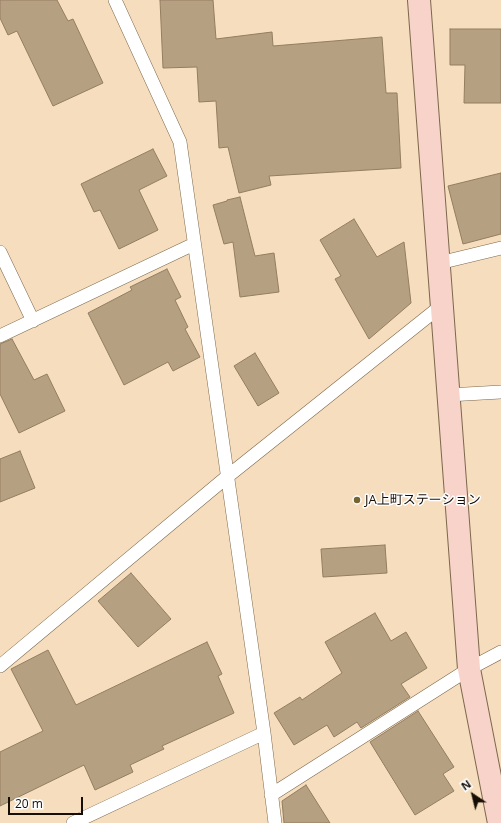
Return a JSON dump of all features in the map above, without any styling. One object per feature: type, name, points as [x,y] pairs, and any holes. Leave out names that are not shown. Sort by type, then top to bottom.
[{"type":"street","points":[[419,0],[469,669],[499,823]]},
{"type":"lane","points":[[115,0],[180,142],[264,733],[275,823]]},
{"type":"lane","points":[[0,336],[194,244]]},
{"type":"lane","points":[[439,263],[501,248]]},
{"type":"lane","points":[[0,252],[33,321]]},
{"type":"lane","points":[[0,666],[228,476],[441,306]]},
{"type":"lane","points":[[448,395],[501,392]]},
{"type":"lane","points":[[271,795],[469,669],[501,652]]},
{"type":"lane","points":[[73,823],[264,733]]},
{"type":"building","points":[[0,0],[57,0],[68,21],[73,19],[103,83],[53,106],[17,31],[8,35],[0,18]]},
{"type":"building","points":[[160,0],[213,0],[216,39],[272,32],[273,46],[382,37],[386,93],[397,93],[401,168],[269,176],[271,185],[239,193],[228,147],[219,148],[216,101],[199,102],[197,67],[163,68]]},
{"type":"building","points":[[450,29],[501,29],[501,103],[464,103],[465,65],[450,65]]},
{"type":"building","points":[[153,149],[167,176],[139,190],[158,230],[119,249],[100,210],[94,212],[81,184]]},
{"type":"building","points":[[501,173],[501,234],[463,244],[448,186]]},
{"type":"building","points":[[240,197],[255,256],[274,253],[279,292],[240,297],[233,242],[224,244],[213,205]]},
{"type":"building","points":[[354,219],[377,257],[404,242],[411,303],[369,339],[335,279],[341,276],[320,240]]},
{"type":"building","points":[[167,269],[181,297],[175,300],[188,327],[185,329],[200,357],[173,371],[168,362],[124,385],[88,313],[132,290],[130,287]]},
{"type":"building","points":[[12,339],[34,380],[47,374],[65,411],[19,433],[0,394],[0,344]]},
{"type":"building","points":[[255,353],[279,393],[258,406],[234,366]]},
{"type":"building","points":[[20,451],[35,488],[0,502],[0,459]]},
{"type":"building","points":[[385,545],[387,573],[323,577],[321,549]]},
{"type":"building","points":[[131,573],[171,619],[138,647],[98,601]]},
{"type":"building","points":[[375,613],[391,641],[406,632],[427,668],[401,684],[410,697],[361,728],[357,722],[334,737],[327,725],[294,745],[274,713],[300,697],[302,700],[342,673],[325,642]]},
{"type":"building","points":[[207,642],[222,674],[218,676],[234,713],[162,746],[164,749],[130,765],[133,772],[95,790],[84,765],[0,806],[0,752],[43,731],[11,669],[48,650],[76,705]]},
{"type":"building","points":[[418,711],[454,767],[443,774],[454,791],[415,815],[370,742]]},
{"type":"building","points":[[306,785],[330,823],[284,823],[282,801]]},
{"type":"place","name":"JA上町ステーション","points":[[357,500]]}]
